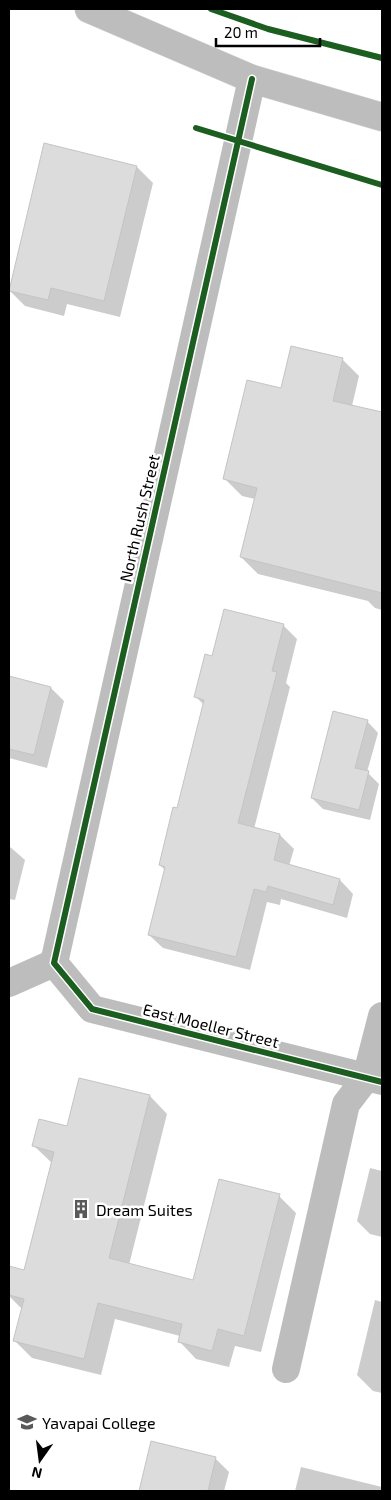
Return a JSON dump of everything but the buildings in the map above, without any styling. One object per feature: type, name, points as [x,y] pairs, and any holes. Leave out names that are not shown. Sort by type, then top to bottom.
[{"type":"street","points":[[89,9],[252,79],[382,117]]},
{"type":"street","name":"North Rush Street","points":[[54,963],[252,79]]},
{"type":"street","points":[[9,983],[54,963]]},
{"type":"street","name":"East Moeller Street","points":[[54,963],[92,1009],[374,1080]]},
{"type":"street","points":[[286,1369],[346,1104],[374,1080],[382,1016]]},
{"type":"cycle path","points":[[211,9],[268,29],[382,58]]},
{"type":"cycle path","points":[[252,79],[54,963],[92,1009],[382,1082]]},
{"type":"cycle path","points":[[196,128],[382,185]]},
{"type":"place","name":"Dream Suites","points":[[81,1209]]},
{"type":"place","name":"Yavapai College","points":[[27,1422]]}]
